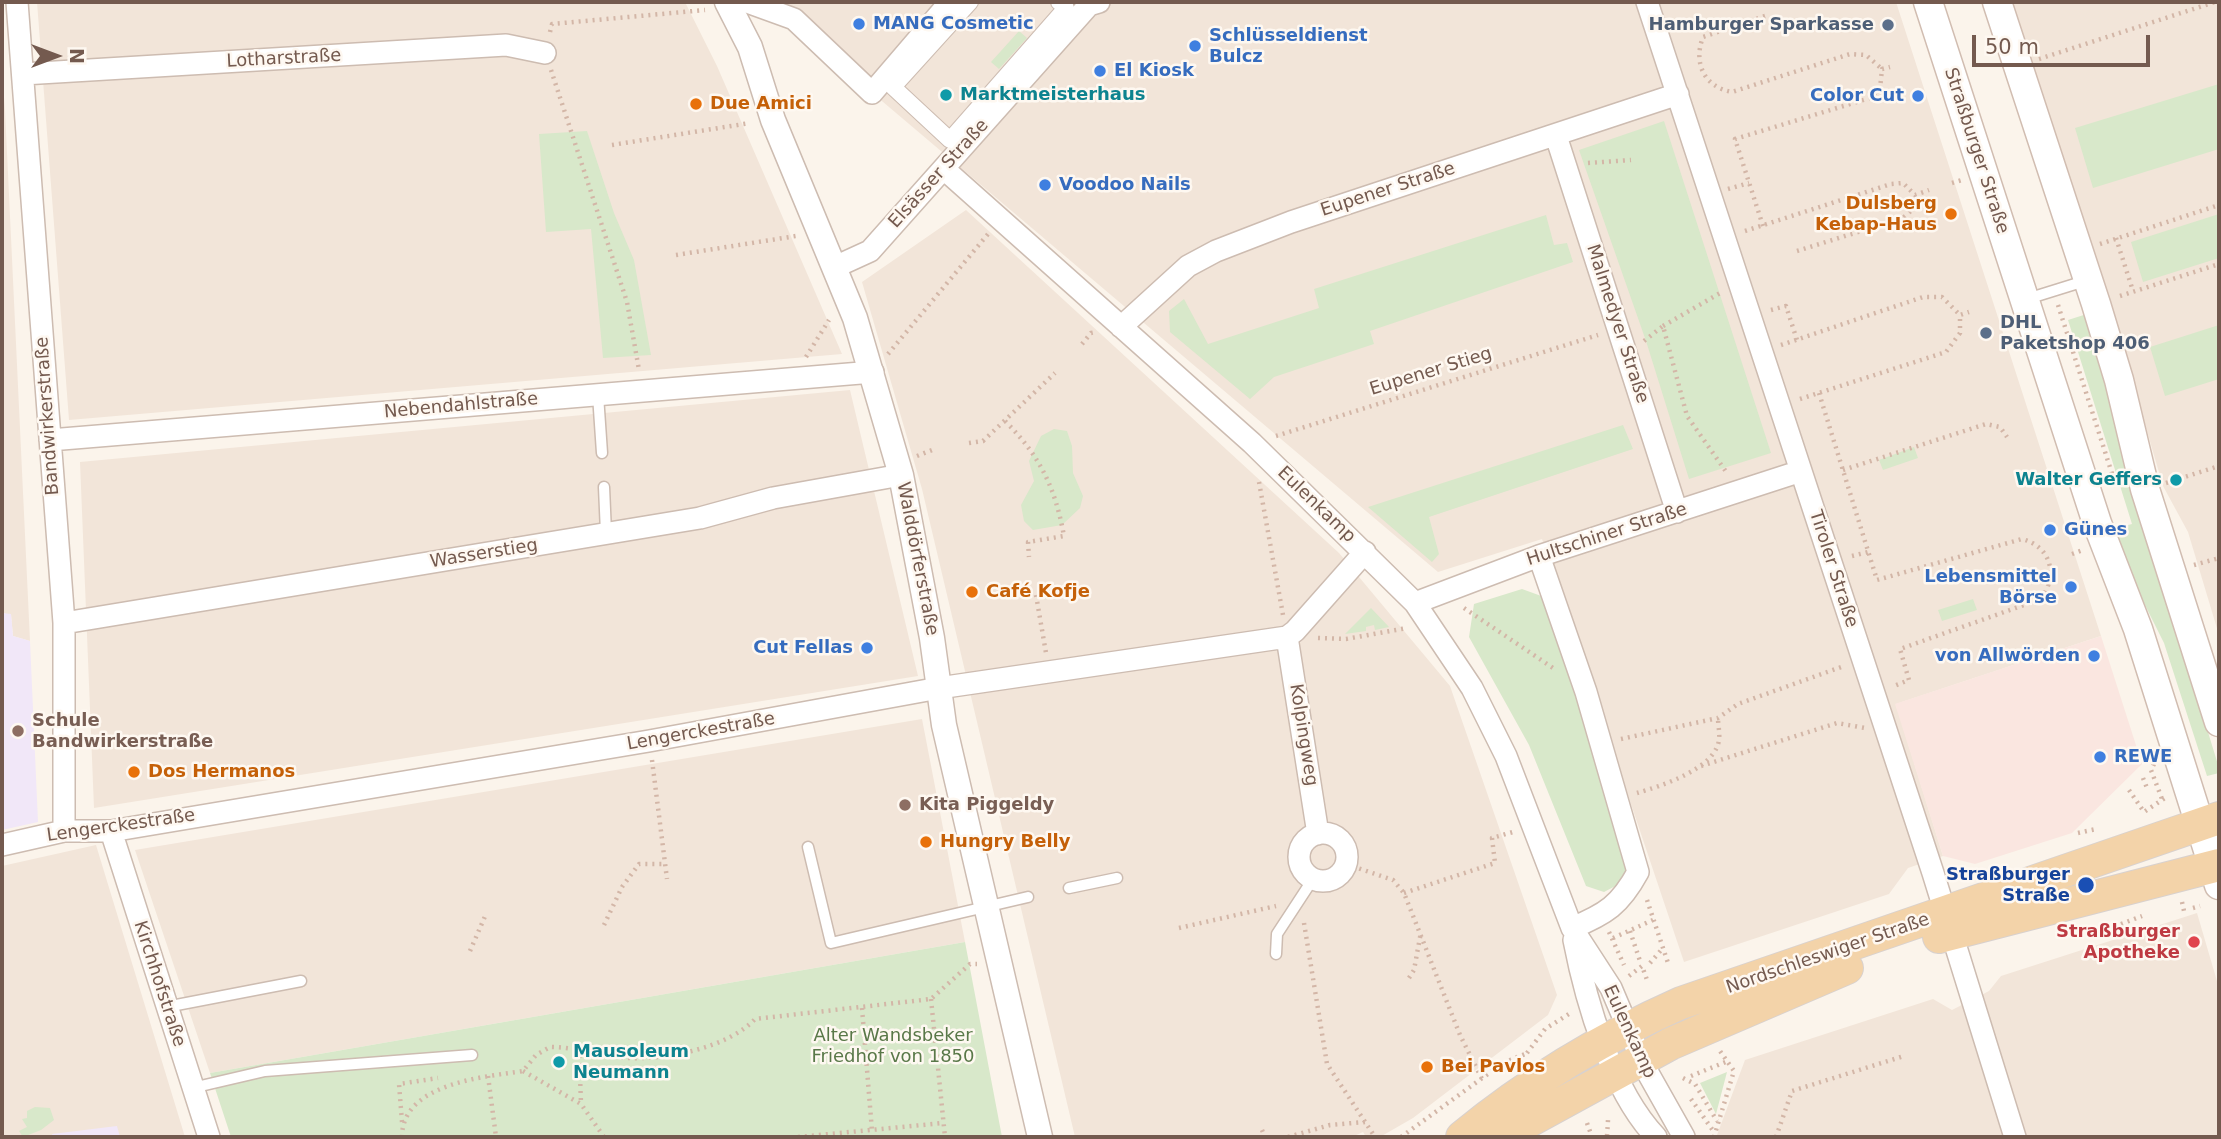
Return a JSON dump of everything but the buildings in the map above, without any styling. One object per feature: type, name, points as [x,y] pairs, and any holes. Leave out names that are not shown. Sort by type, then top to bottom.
[{"type":"main road","name":"Straßburger Straße","points":[[1928,2],[2096,523],[2209,821],[2217,872]]},
{"type":"main road","points":[[1997,2],[2092,292],[2146,489],[2219,722]]},
{"type":"main road","name":"Nordschleswiger Straße","points":[[1500,1137],[1628,1066],[1726,1018],[1948,924],[2209,821]]},
{"type":"main road","name":"Nordschleswiger Straße","points":[[1462,1137],[1550,1071],[1616,1033],[1681,1003],[1948,924],[2217,872]]},
{"type":"street","name":"Bandwirkerstraße","points":[[17,2],[64,623],[64,831]]},
{"type":"street","points":[[747,2],[794,19],[872,93],[950,2]]},
{"type":"street","points":[[970,2],[893,87],[950,140],[1066,8],[1059,2]]},
{"type":"street","name":"Tiroler Straße","points":[[1647,2],[1933,873],[2015,1137]]},
{"type":"street","name":"Elsässer Straße","points":[[835,267],[870,251],[1091,3]]},
{"type":"street","name":"Walddörferstraße","points":[[717,4],[750,47],[774,120],[835,267],[873,373],[901,475],[944,725],[1040,1137]]},
{"type":"street","name":"Lotharstraße","points":[[23,74],[506,45],[545,53]]},
{"type":"street","name":"Eupener Straße","points":[[1121,327],[1188,267],[1216,251],[1292,222],[1678,94]]},
{"type":"street","name":"Malmedyer Straße","points":[[1556,136],[1678,512]]},
{"type":"street","name":"Eulenkamp","points":[[944,169],[1252,443],[1415,603],[1472,688],[1500,745],[1572,928],[1582,980],[1616,1033],[1628,1066],[1632,1106],[1656,1137]]},
{"type":"street","name":"Nebendahlstraße","points":[[50,440],[873,373]]},
{"type":"street","name":"Hultschiner Straße","points":[[1415,603],[1539,556],[1801,471]]},
{"type":"street","name":"Wasserstieg","points":[[64,623],[700,518],[773,498],[901,475]]},
{"type":"street","points":[[1287,637],[1365,552]]},
{"type":"street","points":[[1539,556],[1586,692],[1638,872],[1622,900],[1598,917],[1572,928]]},
{"type":"street","name":"Lengerckestraße","points":[[2,845],[64,831],[111,831],[649,741],[939,688],[1287,637]]},
{"type":"street","name":"Kolpingweg","points":[[1287,637],[1318,834]]},
{"type":"street","name":"Kirchhofstraße","points":[[111,831],[209,1137]]},
{"type":"street","points":[[1318,834],[1334,836],[1341,841],[1347,856],[1346,864],[1343,871],[1329,880],[1313,879],[1303,869],[1300,855],[1306,841],[1318,834]]},
{"type":"street","name":"Eulenkamp","points":[[1628,1066],[1684,1137]]},
{"type":"lane","points":[[2024,299],[2053,291],[2092,292]]},
{"type":"lane","points":[[598,395],[602,453]]},
{"type":"lane","points":[[604,487],[606,533]]},
{"type":"lane","points":[[808,847],[831,943],[1028,897]]},
{"type":"lane","points":[[1069,888],[1116,878]]},
{"type":"lane","points":[[1276,954],[1275,943],[1280,927],[1313,879]]},
{"type":"lane","points":[[166,1007],[301,981]]},
{"type":"lane","points":[[192,1088],[265,1071],[472,1055]]},
{"type":"path","points":[[2018,66],[2215,2]]},
{"type":"path","points":[[643,391],[627,302],[545,53],[552,24],[703,13],[717,4]]},
{"type":"path","points":[[1765,16],[1703,37],[1698,57],[1700,66],[1716,87],[1732,92],[1850,54],[1866,54],[1882,69]]},
{"type":"path","points":[[1882,69],[1890,66]]},
{"type":"path","points":[[1797,251],[1902,218],[1913,209],[1915,195],[1908,186],[1897,183],[1763,226],[1735,139],[1870,98],[1880,89],[1882,69]]},
{"type":"path","points":[[612,145],[774,120]]},
{"type":"path","points":[[1567,169],[1584,163],[1631,160]]},
{"type":"path","points":[[1915,195],[1929,190]]},
{"type":"path","points":[[2079,251],[2219,205]]},
{"type":"path","points":[[873,373],[1000,220]]},
{"type":"path","points":[[676,255],[821,232]]},
{"type":"path","points":[[2116,238],[2133,291]]},
{"type":"path","points":[[1646,341],[1663,326],[1720,293],[1733,264]]},
{"type":"path","points":[[2092,292],[2133,291],[2219,264]]},
{"type":"path","points":[[2053,291],[2119,496]]},
{"type":"path","points":[[790,381],[845,295]]},
{"type":"path","points":[[1786,306],[1797,340],[1923,297],[1942,298],[1956,308],[1960,316],[1960,333],[1946,352],[1819,393],[1877,580],[2022,539],[2035,544],[2050,562],[2051,581],[2041,599],[1900,649],[1909,680]]},
{"type":"path","points":[[1960,316],[1969,312]]},
{"type":"path","points":[[1663,326],[1687,416],[1724,468]]},
{"type":"path","name":"Eupener Stieg","points":[[1252,443],[1619,328]]},
{"type":"path","points":[[970,443],[983,441],[1055,373]]},
{"type":"path","points":[[1005,421],[1035,453],[1054,494],[1064,536],[1028,542],[1029,556]]},
{"type":"path","points":[[1843,470],[1986,424],[2000,427],[2007,437]]},
{"type":"path","points":[[1252,443],[1287,637],[1346,639],[1429,624]]},
{"type":"path","points":[[2180,479],[2219,466]]},
{"type":"path","points":[[1440,593],[1504,632],[1586,692]]},
{"type":"path","points":[[1036,595],[1049,674]]},
{"type":"path","points":[[1600,745],[1645,732],[1718,718],[1738,704],[1863,659]]},
{"type":"path","points":[[1701,766],[1719,743],[1718,718]]},
{"type":"path","points":[[1616,798],[1663,786],[1701,766],[1837,723],[1886,731]]},
{"type":"path","points":[[649,741],[667,879]]},
{"type":"path","points":[[2143,778],[2147,788]]},
{"type":"path","points":[[2129,790],[2144,812],[2162,799]]},
{"type":"path","points":[[1404,892],[1495,863],[1492,838],[1531,827]]},
{"type":"path","points":[[2078,833],[2105,827]]},
{"type":"path","points":[[604,925],[622,887],[639,864],[666,864]]},
{"type":"path","points":[[1346,864],[1393,880],[1404,892],[1422,931],[1460,1035],[1482,1079]]},
{"type":"path","points":[[1638,872],[1669,966]]},
{"type":"path","points":[[1313,879],[1303,914],[1327,1064],[1375,1137]]},
{"type":"path","points":[[2182,902],[2184,911]]},
{"type":"path","points":[[1179,928],[1280,905]]},
{"type":"path","points":[[2193,908],[2200,906]]},
{"type":"path","points":[[470,951],[486,914]]},
{"type":"path","points":[[1647,980],[1643,966],[1629,977],[1614,938],[1653,920]]},
{"type":"path","points":[[2121,924],[2130,920]]},
{"type":"path","points":[[1409,978],[1414,970],[1422,931]]},
{"type":"path","points":[[1630,931],[1640,961]]},
{"type":"path","points":[[1650,963],[1663,948]]},
{"type":"path","points":[[523,1071],[537,1055],[550,1046],[628,1058],[695,1051],[723,1042],[745,1030],[755,1019],[931,999],[970,964],[998,961]]},
{"type":"path","points":[[931,999],[945,1137]]},
{"type":"path","points":[[862,1008],[872,1130]]},
{"type":"path","points":[[1401,1137],[1503,1063],[1527,1053],[1545,1029],[1576,1009]]},
{"type":"path","points":[[1545,1029],[1550,1041]]},
{"type":"path","points":[[579,1049],[581,1104]]},
{"type":"path","points":[[1710,1055],[1720,1051],[1734,1071],[1714,1135]]},
{"type":"path","points":[[1776,1137],[1792,1091],[1904,1056]]},
{"type":"path","points":[[1691,1076],[1728,1062]]},
{"type":"path","points":[[1679,1070],[1683,1078],[1695,1084],[1718,1121]]},
{"type":"path","points":[[402,1123],[416,1106],[433,1093],[488,1076],[523,1071],[581,1104],[604,1137]]},
{"type":"path","points":[[488,1076],[496,1137]]},
{"type":"path","points":[[402,1137],[399,1084],[438,1078]]},
{"type":"path","points":[[1675,1081],[1683,1078]]},
{"type":"path","points":[[1691,1099],[1714,1135]]},
{"type":"path","points":[[1607,1136],[1608,1120]]},
{"type":"path","points":[[798,1137],[943,1122]]},
{"type":"path","points":[[1288,1137],[1330,1125],[1366,1122]]},
{"type":"path","points":[[1587,1123],[1592,1137]]},
{"type":"path","points":[[1262,1130],[1265,1137]]},
{"type":"shaded area","points":[[37,2],[685,2],[717,66],[842,354],[69,420]]},
{"type":"shaded area","points":[[765,2],[1896,2],[2101,636],[1896,704],[1943,856],[1908,868],[1889,894],[1684,962],[1542,539],[1438,572]]},
{"type":"shaded area","points":[[2008,2],[2219,2],[2219,635],[2188,532],[2163,486],[2112,311]]},
{"type":"shaded area","points":[[2,71],[30,641],[13,636],[11,615],[2,613]]},
{"type":"shaded area","points":[[966,210],[1339,553],[1450,686],[1557,995],[1548,1015],[1413,1118],[1380,1137],[1366,1137],[1363,1132],[1352,1137],[1075,1137],[922,489],[862,282]]},
{"type":"shaded area","points":[[850,390],[918,676],[94,808],[80,462]]},
{"type":"shaded area","name":"Schule Bandwirkerstraße","points":[[2,613],[11,614],[13,636],[30,641],[38,822],[2,830]]},
{"type":"shaded area","points":[[2101,636],[2142,764],[2072,833],[1975,864],[1943,856],[1895,704]]},
{"type":"shaded area","points":[[922,719],[965,942],[210,1073],[135,850]]},
{"type":"shaded area","points":[[96,845],[185,1137],[2,1137],[2,866]]},
{"type":"shaded area","points":[[2197,913],[2219,988],[2219,1137],[1717,1135],[1745,1060],[1933,999],[1952,1010],[1989,991],[2001,976]]},
{"type":"shaded area","points":[[117,1126],[120,1137],[53,1137],[52,1134]]},
{"type":"green space","points":[[1019,31],[1027,38],[999,69],[991,62]]},
{"type":"green space","points":[[2219,84],[2219,149],[2093,188],[2075,128]]},
{"type":"green space","points":[[1664,121],[1771,453],[1689,479],[1646,341],[1579,150]]},
{"type":"green space","points":[[587,131],[614,213],[634,260],[651,355],[603,358],[591,229],[546,232],[539,134]]},
{"type":"green space","points":[[2219,214],[2219,258],[2143,282],[2131,242]]},
{"type":"green space","points":[[1546,215],[1554,245],[1567,243],[1573,262],[1370,331],[1374,344],[1274,377],[1250,399],[1170,332],[1169,311],[1184,299],[1208,344],[1319,308],[1314,289]]},
{"type":"green space","points":[[2090,313],[2112,382],[2116,432],[2219,773],[2207,776],[2164,643],[2104,523],[2124,526],[2132,524],[2068,320]]},
{"type":"green space","points":[[2219,325],[2219,379],[2165,396],[2150,347]]},
{"type":"green space","points":[[1623,425],[1633,449],[1429,517],[1439,554],[1432,562],[1368,507]]},
{"type":"green space","points":[[1054,429],[1067,431],[1072,446],[1073,473],[1083,496],[1080,508],[1062,525],[1033,530],[1024,521],[1021,505],[1034,481],[1029,461],[1041,436]]},
{"type":"green space","points":[[1914,447],[1918,458],[1883,470],[1879,460]]},
{"type":"green space","points":[[1522,589],[1544,597],[1628,856],[1623,882],[1604,892],[1586,886],[1529,745],[1469,637],[1474,604]]},
{"type":"green space","points":[[1973,599],[1977,610],[1942,621],[1938,610]]},
{"type":"green space","points":[[1371,608],[1389,627],[1375,630],[1374,625],[1366,627],[1366,631],[1345,634]]},
{"type":"green space","name":"Alter Wandsbeker Friedhof von 1850","points":[[965,942],[1002,1137],[231,1137],[210,1073]]},
{"type":"green space","points":[[1727,1072],[1716,1114],[1700,1083]]},
{"type":"green space","points":[[35,1107],[50,1108],[54,1120],[41,1130],[23,1137],[19,1131],[27,1127],[22,1119],[27,1118],[27,1111]]},
{"type":"place","name":"MANG Cosmetic","points":[[859,24]]},
{"type":"place","name":"Hamburger Sparkasse","points":[[1888,25]]},
{"type":"place","name":"Schlüsseldienst Bulcz","points":[[1195,46]]},
{"type":"place","name":"El Kiosk","points":[[1100,71]]},
{"type":"place","name":"Marktmeisterhaus","points":[[946,95]]},
{"type":"place","name":"Color Cut","points":[[1918,96]]},
{"type":"place","name":"Due Amici","points":[[696,104]]},
{"type":"place","name":"Voodoo Nails","points":[[1045,185]]},
{"type":"place","name":"Dulsberg Kebap-Haus","points":[[1951,214]]},
{"type":"place","name":"DHL Paketshop 406","points":[[1986,333]]},
{"type":"place","name":"Walter Geffers","points":[[2176,480]]},
{"type":"place","name":"Günes","points":[[2050,530]]},
{"type":"place","name":"Lebensmittel Börse","points":[[2071,587]]},
{"type":"place","name":"Café Kofje","points":[[972,592]]},
{"type":"place","name":"Cut Fellas","points":[[867,648]]},
{"type":"place","name":"von Allwörden","points":[[2094,656]]},
{"type":"place","name":"Schule Bandwirkerstraße","points":[[18,731]]},
{"type":"place","name":"REWE","points":[[2100,757]]},
{"type":"place","name":"Dos Hermanos","points":[[134,772]]},
{"type":"place","name":"Kita Piggeldy","points":[[905,805]]},
{"type":"place","name":"Hungry Belly","points":[[926,842]]},
{"type":"place","name":"Straßburger Straße","points":[[2086,885]]},
{"type":"place","name":"Straßburger Apotheke","points":[[2194,942]]},
{"type":"place","name":"Mausoleum Neumann","points":[[559,1062]]},
{"type":"place","name":"Bei Pavlos","points":[[1427,1067]]}]
